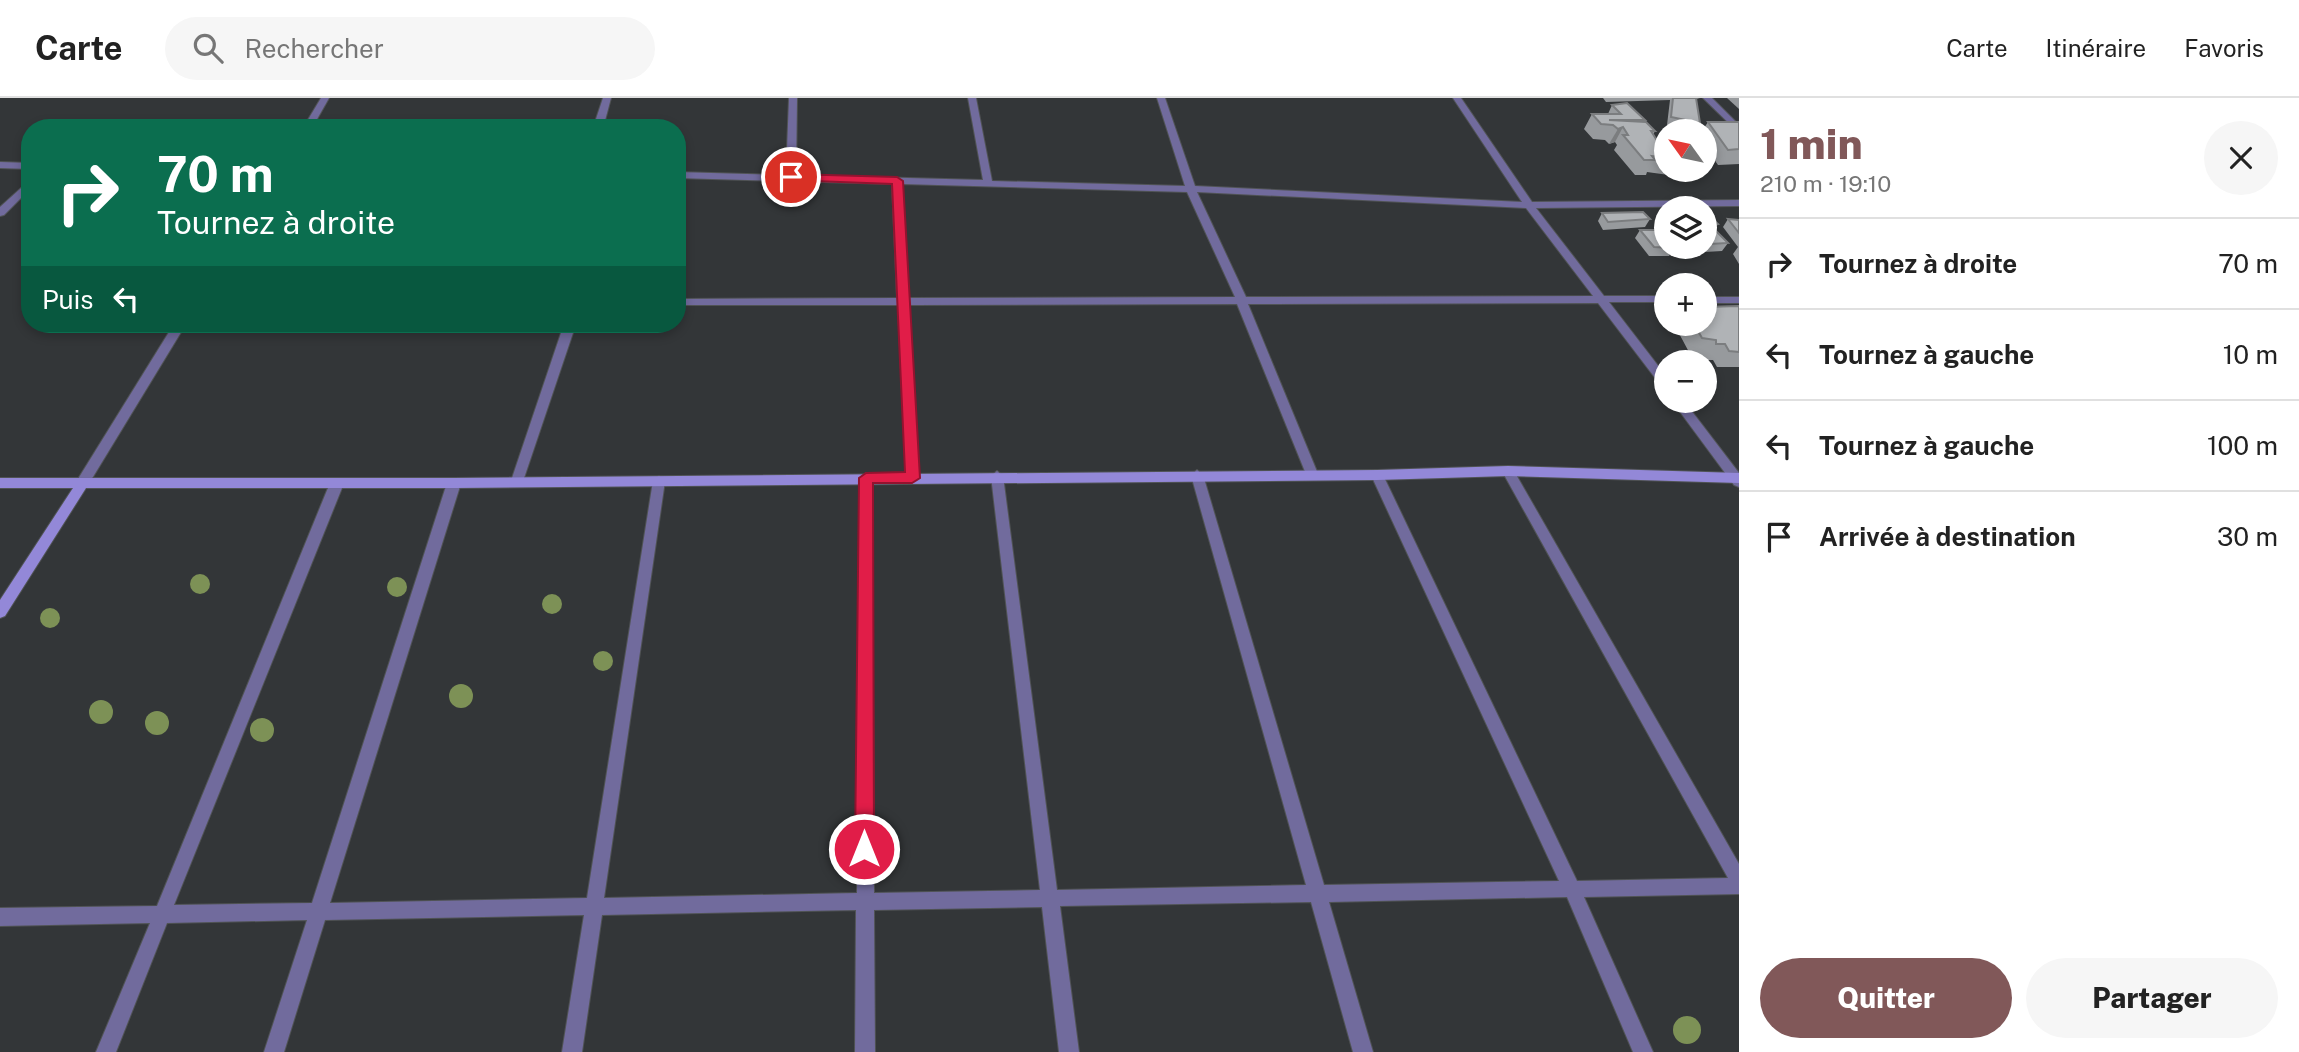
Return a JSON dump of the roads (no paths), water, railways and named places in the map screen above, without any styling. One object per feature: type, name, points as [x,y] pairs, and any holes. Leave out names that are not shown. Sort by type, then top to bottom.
[{"type":"main road","points":[[0,483],[454,483],[997,476],[1377,475],[1508,471],[1738,480]]},
{"type":"main road","points":[[0,612],[83,482]]},
{"type":"street","points":[[313,119],[326,98]]},
{"type":"street","points":[[601,119],[607,98]]},
{"type":"street","points":[[791,177],[793,98]]},
{"type":"street","points":[[972,98],[988,183]]},
{"type":"street","points":[[1161,98],[1191,189],[1241,299],[1312,474]]},
{"type":"street","points":[[1457,98],[1529,205],[1654,368]]},
{"type":"street","points":[[1707,98],[1739,130]]},
{"type":"street","points":[[0,165],[21,166]]},
{"type":"street","points":[[686,175],[1191,189],[1529,205],[1739,203]]},
{"type":"street","points":[[897,181],[912,478]]},
{"type":"street","points":[[0,213],[21,192]]},
{"type":"street","points":[[686,302],[1654,299]]},
{"type":"street","points":[[1717,300],[1739,300]]},
{"type":"street","points":[[83,482],[174,333]]},
{"type":"street","points":[[517,481],[567,333]]},
{"type":"street","points":[[1687,413],[1738,480]]},
{"type":"street","points":[[0,917],[1739,883],[1508,471]]},
{"type":"street","points":[[1197,475],[1363,1052]]},
{"type":"street","points":[[1377,475],[1571,887],[1643,1052]]},
{"type":"street","points":[[997,476],[1069,1052]]},
{"type":"street","points":[[865,1052],[866,478]]},
{"type":"street","points":[[572,1052],[659,481]]},
{"type":"street","points":[[106,1052],[337,483]]},
{"type":"street","points":[[274,1052],[454,483]]}]
